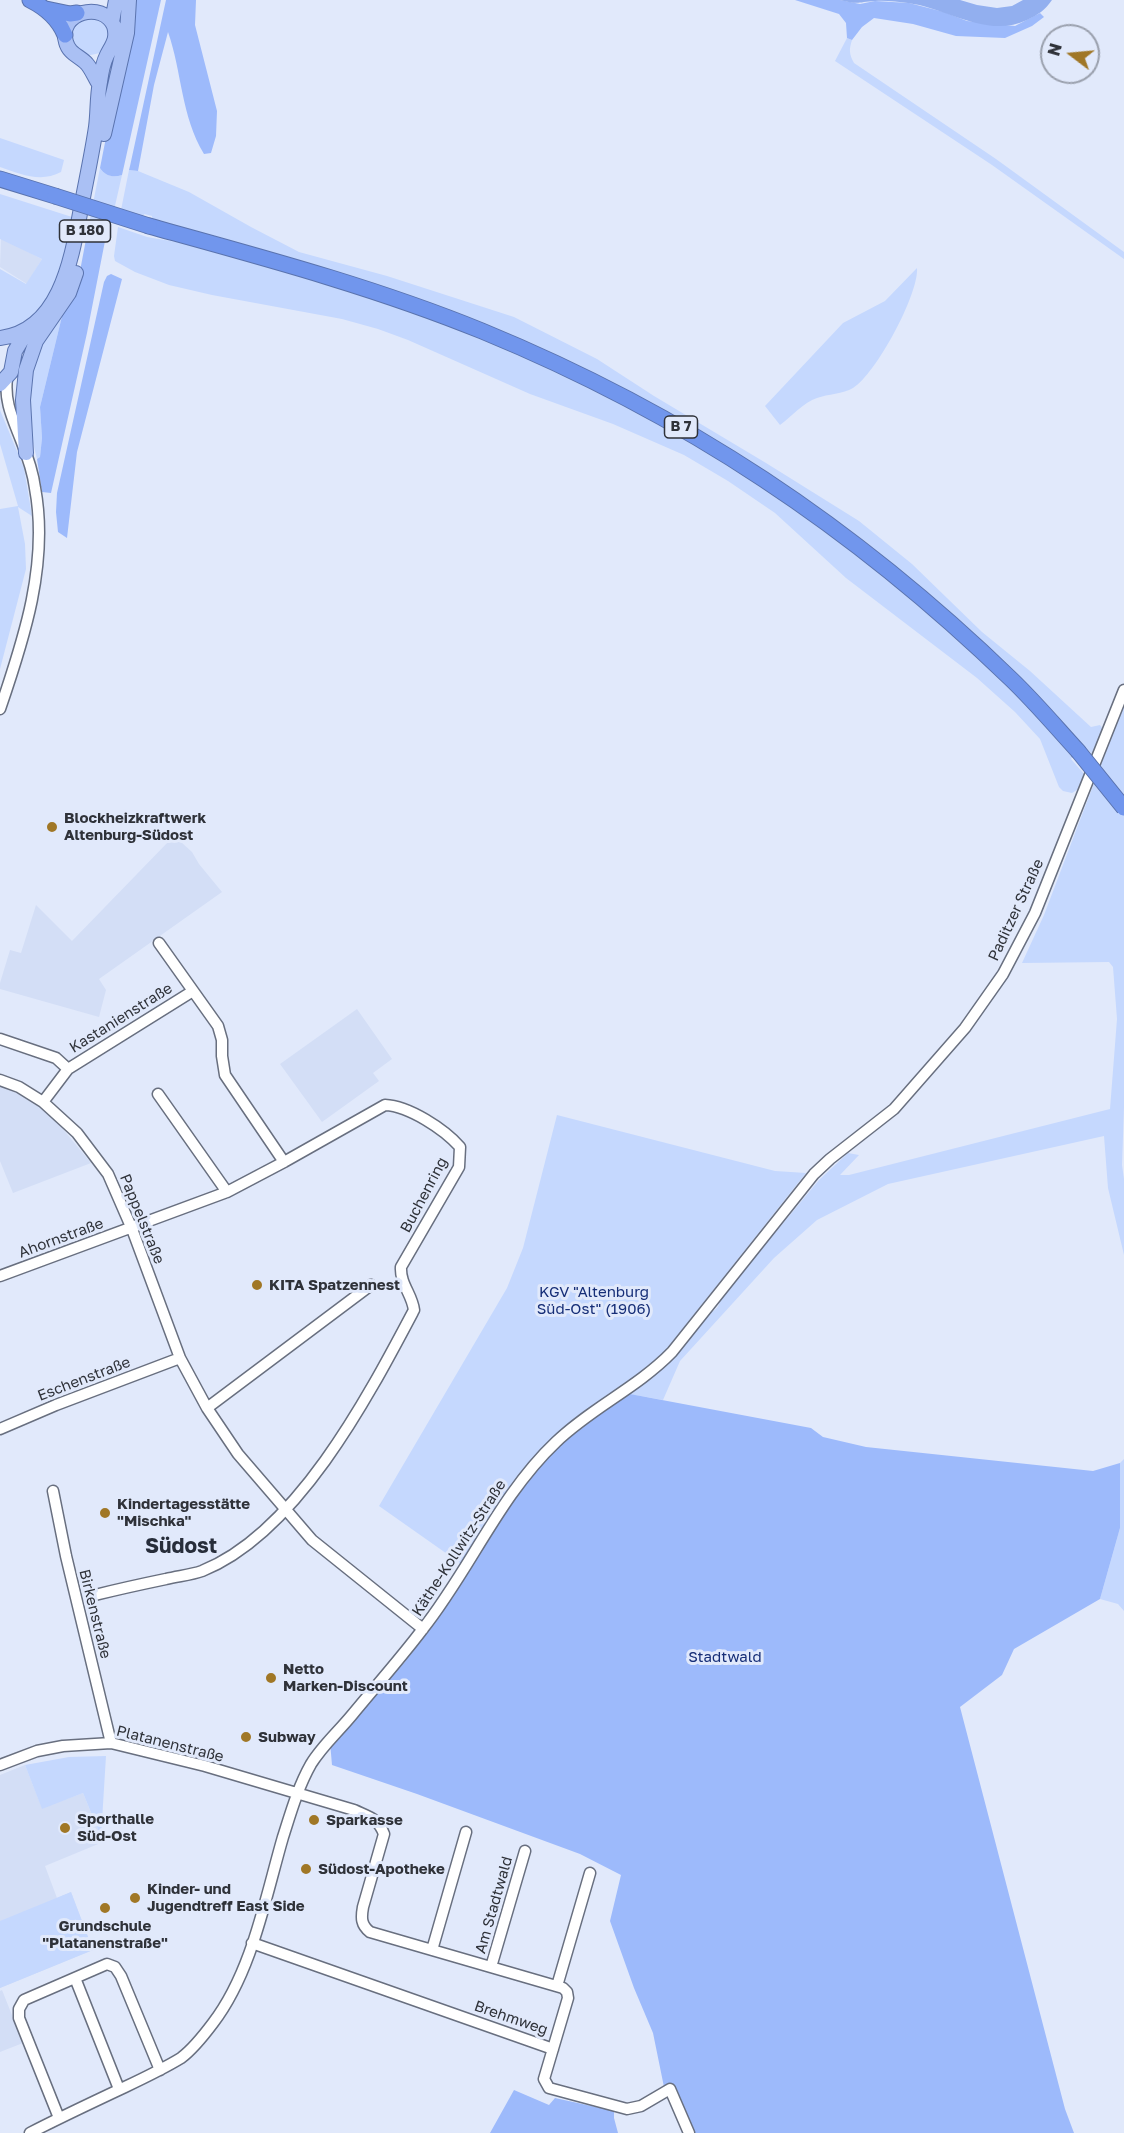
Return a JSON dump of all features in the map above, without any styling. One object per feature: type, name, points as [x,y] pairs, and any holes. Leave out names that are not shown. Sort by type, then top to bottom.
[{"type":"highway","points":[[30,0],[46,9],[70,14],[77,13]]},
{"type":"highway","points":[[46,9],[65,35]]},
{"type":"highway","name":"B 7","points":[[0,179],[373,291],[480,330],[580,374],[677,425],[772,483],[869,554],[938,611],[1013,681],[1078,751],[1124,808]]},
{"type":"main road","points":[[99,84],[87,64],[69,50],[65,35],[70,19],[77,13],[93,10],[109,0]]},
{"type":"main road","points":[[112,22],[116,0]]},
{"type":"main road","name":"B 180","points":[[26,453],[22,400],[26,370],[36,341],[69,293],[78,268],[110,99],[127,33],[129,0]]},
{"type":"main road","points":[[81,59],[95,60],[107,54],[115,39],[112,22],[107,16],[93,10]]},
{"type":"main road","name":"B 180","points":[[0,339],[29,328],[41,318],[62,284],[71,257],[96,128],[99,84],[107,54]]},
{"type":"main road","name":"B 180","points":[[13,358],[29,328]]},
{"type":"main road","points":[[0,339],[7,346],[13,358],[11,372],[4,381]]},
{"type":"street","points":[[0,709],[30,603],[38,555],[39,518],[35,487],[26,453],[4,404],[4,381]]},
{"type":"street","name":"Paditzer Straße","points":[[830,1159],[894,1109],[909,1093],[965,1028],[1003,974],[1035,913],[1124,690]]},
{"type":"street","name":"Kastanienstraße","points":[[159,943],[218,1026],[222,1040],[225,1074],[284,1162]]},
{"type":"street","name":"Kastanienstraße","points":[[43,1102],[68,1068],[193,991]]},
{"type":"street","points":[[0,1039],[56,1058],[68,1068]]},
{"type":"street","name":"Pappelstraße","points":[[0,1080],[19,1087],[43,1102],[76,1133],[108,1174],[132,1229],[180,1358],[207,1408],[238,1455],[312,1540],[423,1629]]},
{"type":"street","points":[[158,1094],[227,1192]]},
{"type":"street","name":"Buchenring","points":[[132,1229],[227,1192],[385,1105],[397,1105],[408,1111],[450,1135],[460,1147],[459,1167],[401,1267],[403,1282],[413,1302],[414,1310],[374,1385],[332,1450],[285,1511]]},
{"type":"street","name":"Käthe-Kollwitz-Straße","points":[[30,2133],[160,2070],[183,2056],[203,2037],[237,1985],[252,1943],[296,1794],[312,1764],[423,1629],[458,1580],[502,1506],[546,1452],[576,1424],[599,1407],[622,1395],[656,1369],[679,1344],[814,1174],[830,1159]]},
{"type":"street","name":"Ahornstraße","points":[[0,1276],[132,1229]]},
{"type":"street","points":[[207,1408],[370,1285]]},
{"type":"street","name":"Eschenstraße","points":[[0,1427],[180,1358]]},
{"type":"street","name":"Birkenstraße","points":[[53,1491],[66,1556],[111,1743]]},
{"type":"street","name":"Birkenstraße","points":[[95,1595],[200,1571],[238,1553],[285,1511]]},
{"type":"street","name":"Platanenstraße","points":[[0,1765],[37,1751],[63,1746],[111,1743],[205,1766],[296,1794]]},
{"type":"street","name":"Am Stadtwald","points":[[296,1794],[354,1810],[373,1818],[380,1824],[384,1834],[361,1917],[364,1927],[370,1932],[557,1986]]},
{"type":"street","points":[[432,1950],[466,1832]]},
{"type":"street","name":"Am Stadtwald","points":[[491,1967],[525,1851]]},
{"type":"street","points":[[553,2049],[568,1998],[567,1992],[557,1986],[590,1873]]},
{"type":"street","name":"Brehmweg","points":[[252,1943],[553,2049],[544,2079],[549,2088],[627,2109],[641,2106],[670,2089],[689,2133]]},
{"type":"street","points":[[59,2118],[19,2018],[19,2009],[24,2000],[107,1964],[115,1967],[121,1976],[160,2070]]},
{"type":"street","points":[[75,1978],[119,2089]]},
{"type":"shaded area","points":[[840,0],[960,0],[997,8],[1012,6],[1023,0],[1052,0],[1041,12],[1027,20],[1012,25],[997,26],[982,24],[908,3],[883,1],[855,3]]},
{"type":"shaded area","points":[[1,238],[42,259],[27,284],[0,267]]},
{"type":"shaded area","points":[[169,841],[181,842],[192,852],[222,892],[99,979],[106,990],[99,1017],[0,989],[10,950],[21,953],[36,905],[72,941]]},
{"type":"shaded area","points":[[357,1009],[392,1059],[373,1073],[379,1081],[322,1122],[280,1064]]},
{"type":"shaded area","points":[[0,1086],[19,1094],[44,1110],[91,1163],[13,1193],[0,1161]]},
{"type":"shaded area","points":[[25,1765],[42,1808],[83,1793],[103,1842],[45,1866],[57,1898],[71,1892],[93,1950],[0,1988],[0,1775]]},
{"type":"shaded area","points":[[2,1990],[23,2043],[0,2052],[0,1991]]},
{"type":"green space","points":[[133,0],[161,0],[122,175],[112,176],[104,173],[100,168]]},
{"type":"green space","points":[[166,0],[196,0],[195,25],[217,111],[216,136],[211,153],[204,154],[196,139],[186,109],[168,32],[154,85],[138,171],[129,170],[130,166]]},
{"type":"green space","points":[[795,0],[840,0],[860,4],[875,1],[909,3],[967,21],[1015,26],[1040,13],[1044,17],[1032,26],[1005,38],[956,36],[913,24],[874,18],[862,27],[852,40],[847,38],[846,23],[839,14]]},
{"type":"green space","points":[[94,15],[109,27],[110,42],[100,53],[86,56],[71,43],[72,24]]},
{"type":"green space","points":[[847,38],[852,40],[850,52],[854,63],[996,159],[1124,252],[1124,259],[992,165],[835,61]]},
{"type":"green space","points":[[0,138],[64,160],[61,172],[38,177],[23,175],[0,167]]},
{"type":"green space","points":[[100,168],[110,176],[122,175],[107,241],[87,234]]},
{"type":"green space","points":[[129,170],[138,171],[189,192],[299,252],[387,276],[514,317],[597,359],[859,521],[912,564],[982,632],[1030,671],[1091,727],[1100,725],[1103,729],[1093,755],[942,606],[865,541],[775,478],[681,419],[583,368],[483,324],[152,219],[152,216],[144,214],[143,217],[121,210]]},
{"type":"green space","points":[[0,194],[72,217],[60,270],[44,303],[33,316],[18,326],[0,333],[0,269],[26,284],[42,259],[0,239]]},
{"type":"green space","points":[[118,227],[147,237],[201,246],[371,298],[478,336],[577,380],[720,458],[857,552],[933,616],[1008,685],[1073,756],[1071,759],[1085,775],[1080,788],[1072,793],[1063,791],[1059,787],[1040,739],[1015,712],[977,678],[846,578],[775,513],[684,455],[613,424],[530,394],[378,329],[342,319],[169,285],[135,272],[115,261]]},
{"type":"green space","points":[[87,234],[105,241],[51,493],[42,492],[37,459],[40,457],[42,438],[40,407],[64,308],[80,271]]},
{"type":"green space","points":[[917,268],[916,280],[904,314],[884,351],[862,380],[849,390],[812,400],[780,425],[765,406],[843,323],[885,301]]},
{"type":"green space","points":[[111,274],[122,279],[77,452],[67,538],[58,532],[57,493],[104,282]]},
{"type":"green space","points":[[64,308],[40,407],[42,438],[40,457],[37,459],[30,431],[27,394],[37,350]]},
{"type":"green space","points":[[0,410],[24,468],[32,516],[18,507],[25,544],[26,569],[0,669],[0,509],[18,506],[0,444]]},
{"type":"green space","points":[[1124,704],[1122,1165],[1124,1255],[1108,1188],[1104,1136],[888,1184],[817,1220],[774,1258],[680,1361],[663,1400],[629,1394],[655,1373],[709,1313],[716,1309],[721,1298],[819,1180],[848,1153],[859,1155],[840,1175],[849,1175],[1110,1109],[1117,1019],[1113,967],[1109,962],[1022,963],[1044,915]]},
{"type":"green space","name":"KGV \"Altenburg Süd-Ost\" (1906)","points":[[557,1115],[775,1171],[806,1173],[665,1351],[500,1503],[460,1563],[379,1506],[507,1288],[523,1248]]},
{"type":"green space","name":"Stadtwald","points":[[631,1384],[630,1394],[811,1428],[823,1437],[866,1447],[1093,1471],[1120,1463],[1120,1528],[1100,1599],[1014,1649],[1002,1675],[960,1707],[1065,2109],[1074,2133],[685,2133],[664,2087],[653,2033],[610,1921],[621,1875],[580,1854],[332,1765],[330,1742],[404,1663],[439,1617],[470,1568],[460,1563],[500,1503],[548,1445]]},
{"type":"green space","points":[[1124,1459],[1124,1611],[1118,1604],[1100,1599],[1120,1528],[1120,1463]]},
{"type":"green space","points":[[106,1756],[101,1837],[83,1793],[42,1809],[25,1765],[69,1757]]},
{"type":"green space","points":[[71,1892],[93,1950],[0,1988],[0,1921]]},
{"type":"green space","points":[[514,2090],[549,2105],[555,2098],[614,2111],[618,2133],[490,2133]]},
{"type":"place","name":"Blockheizkraftwerk Altenburg-Südost","points":[[52,827]]},
{"type":"place","name":"KITA Spatzennest","points":[[257,1285]]},
{"type":"place","name":"Kindertagesstätte \"Mischka\"","points":[[105,1513]]},
{"type":"place","name":"Netto Marken-Discount","points":[[271,1678]]},
{"type":"place","name":"Subway","points":[[246,1737]]},
{"type":"place","name":"Sparkasse","points":[[314,1820]]},
{"type":"place","name":"Sporthalle Süd-Ost","points":[[65,1828]]},
{"type":"place","name":"Südost-Apotheke","points":[[306,1869]]},
{"type":"place","name":"Kinder- und Jugendtreff East Side","points":[[135,1898]]},
{"type":"place","name":"Grundschule \"Platanenstraße\"","points":[[105,1908]]},
{"type":"district","name":"Südost","points":[[181,1546]]}]
